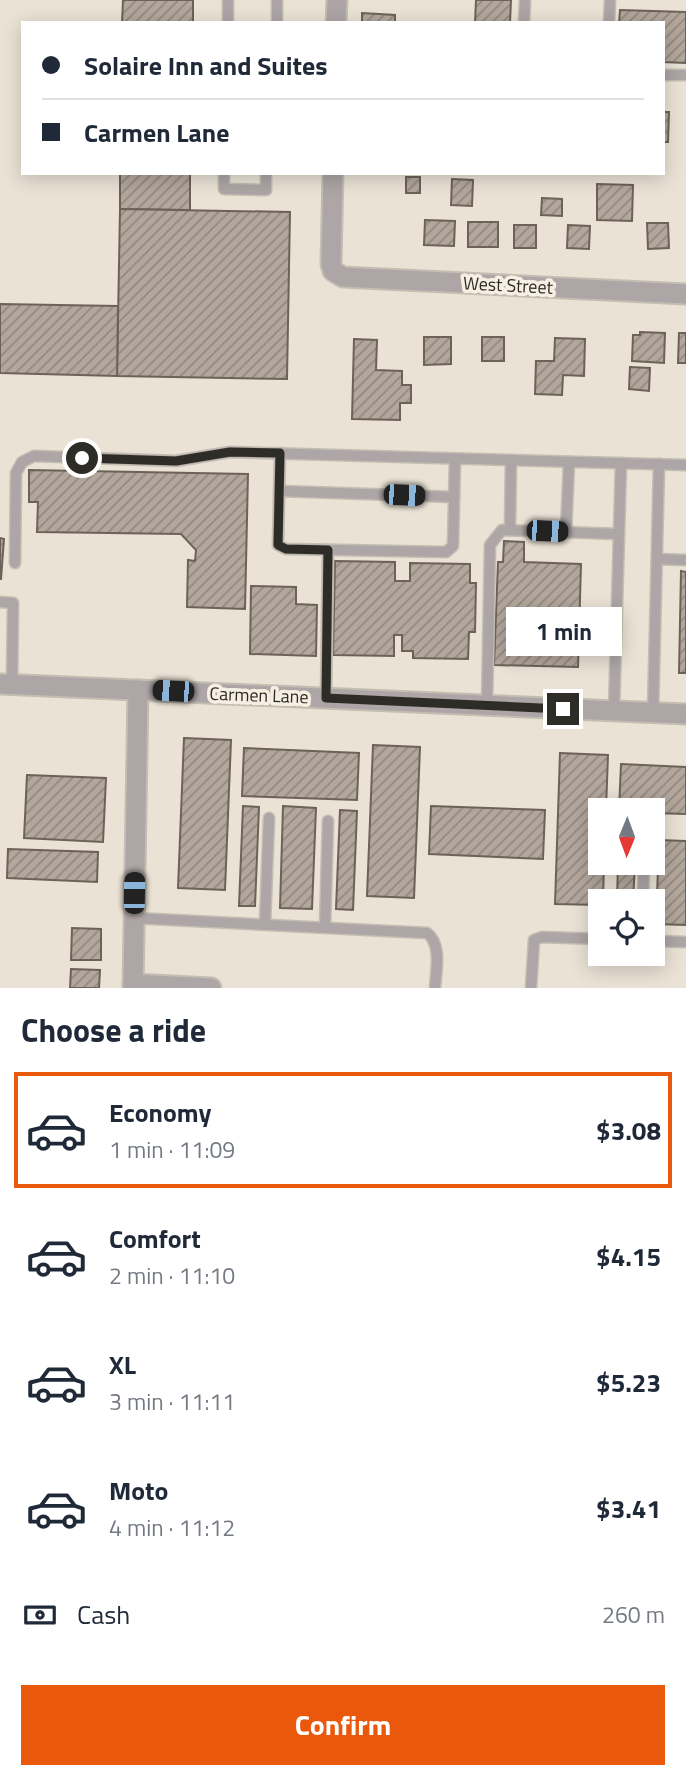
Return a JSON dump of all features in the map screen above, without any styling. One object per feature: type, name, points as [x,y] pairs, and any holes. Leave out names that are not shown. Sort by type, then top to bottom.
[{"type":"street","points":[[336,21],[337,0]]},
{"type":"street","name":"West Street","points":[[333,175],[333,271],[343,278],[686,294]]},
{"type":"street","name":"Carmen Lane","points":[[6,685],[686,714]]},
{"type":"street","points":[[138,690],[133,986],[211,988]]},
{"type":"lane","points":[[228,0],[228,21]]},
{"type":"lane","points":[[277,21],[278,0]]},
{"type":"lane","points":[[525,0],[526,21]]},
{"type":"lane","points":[[610,0],[610,21]]},
{"type":"lane","points":[[665,75],[686,75]]},
{"type":"lane","points":[[224,175],[224,189],[266,190],[266,175]]},
{"type":"lane","points":[[15,563],[16,473],[22,462],[34,457],[176,461],[230,452],[686,465]]},
{"type":"lane","points":[[280,453],[278,545],[286,549],[446,552],[453,546],[455,459]]},
{"type":"lane","points":[[510,530],[511,460]]},
{"type":"lane","points":[[566,532],[569,462]]},
{"type":"lane","points":[[614,711],[621,463]]},
{"type":"lane","points":[[653,713],[659,464]]},
{"type":"lane","points":[[279,491],[454,497]]},
{"type":"lane","points":[[486,705],[490,545],[502,530],[619,534]]},
{"type":"lane","points":[[326,698],[328,550]]},
{"type":"lane","points":[[657,559],[686,560]]},
{"type":"lane","points":[[0,602],[13,603],[6,685]]},
{"type":"lane","points":[[265,924],[269,818]]},
{"type":"lane","points":[[325,927],[328,821]]},
{"type":"lane","points":[[134,918],[428,933],[434,938],[436,945],[435,988]]},
{"type":"lane","points":[[531,988],[534,940],[542,937],[588,939]]},
{"type":"lane","points":[[665,941],[686,942]]},
{"type":"building","points":[[123,0],[193,0],[193,21],[122,21]]},
{"type":"building","points":[[476,0],[511,0],[510,21],[475,21]]},
{"type":"building","points":[[620,10],[686,12],[686,63],[665,62],[665,21],[619,21]]},
{"type":"building","points":[[362,13],[395,15],[395,21],[362,21]]},
{"type":"building","points":[[665,112],[669,112],[668,142],[665,142]]},
{"type":"building","points":[[120,175],[190,175],[190,210],[120,209]]},
{"type":"building","points":[[406,177],[420,177],[420,193],[406,193]]},
{"type":"building","points":[[452,179],[473,180],[472,206],[451,205]]},
{"type":"building","points":[[597,184],[633,185],[632,221],[597,220]]},
{"type":"building","points":[[542,198],[562,199],[562,216],[541,215]]},
{"type":"building","points":[[120,209],[290,212],[287,379],[117,376]]},
{"type":"building","points":[[425,220],[455,221],[454,246],[424,245]]},
{"type":"building","points":[[468,222],[498,222],[498,247],[468,247]]},
{"type":"building","points":[[647,223],[668,223],[669,248],[648,249]]},
{"type":"building","points":[[514,225],[536,225],[536,248],[514,248]]},
{"type":"building","points":[[568,225],[590,226],[589,249],[567,248]]},
{"type":"building","points":[[0,304],[118,306],[117,376],[0,373]]},
{"type":"building","points":[[640,332],[665,333],[664,363],[632,361],[633,335],[640,335]]},
{"type":"building","points":[[679,333],[686,333],[686,363],[678,363]]},
{"type":"building","points":[[424,337],[451,337],[451,364],[424,365]]},
{"type":"building","points":[[482,337],[504,337],[504,361],[482,361]]},
{"type":"building","points":[[555,338],[585,339],[584,376],[563,375],[562,395],[535,394],[536,361],[554,361]]},
{"type":"building","points":[[354,339],[377,340],[376,370],[402,371],[402,385],[411,385],[411,403],[400,403],[400,420],[352,419]]},
{"type":"building","points":[[630,367],[650,368],[649,391],[629,389]]},
{"type":"building","points":[[29,470],[248,474],[245,609],[187,607],[188,560],[195,561],[196,550],[181,534],[37,532],[38,502],[29,502]]},
{"type":"building","points":[[0,538],[4,539],[1,579],[0,579]]},
{"type":"building","points":[[504,541],[524,542],[524,562],[581,564],[578,667],[494,665],[498,562],[503,562]]},
{"type":"building","points":[[335,561],[395,562],[395,581],[410,581],[410,563],[470,564],[470,583],[476,583],[475,632],[469,632],[468,659],[413,658],[413,651],[402,651],[402,635],[394,635],[394,656],[333,655]]},
{"type":"building","points":[[681,571],[686,572],[686,673],[679,673]]},
{"type":"building","points":[[251,586],[296,587],[296,604],[317,605],[316,656],[250,654]]},
{"type":"building","points":[[184,738],[231,740],[225,890],[178,888]]},
{"type":"building","points":[[373,745],[420,747],[414,898],[367,896]]},
{"type":"building","points":[[244,748],[359,753],[357,800],[242,796]]},
{"type":"building","points":[[560,753],[608,755],[606,798],[588,798],[588,875],[604,875],[603,889],[588,889],[588,905],[555,904]]},
{"type":"building","points":[[621,764],[686,767],[686,814],[665,813],[665,798],[620,798]]},
{"type":"building","points":[[27,775],[106,778],[103,842],[24,838]]},
{"type":"building","points":[[243,806],[259,807],[255,906],[239,906]]},
{"type":"building","points":[[283,806],[316,808],[312,909],[280,908]]},
{"type":"building","points":[[431,806],[545,810],[543,859],[429,854]]},
{"type":"building","points":[[340,810],[357,811],[353,910],[336,909]]},
{"type":"building","points":[[665,840],[686,841],[686,925],[665,924],[665,889],[657,889],[658,875],[665,875]]},
{"type":"building","points":[[8,849],[98,852],[97,882],[7,878]]},
{"type":"building","points":[[618,875],[634,875],[634,889],[617,889]]},
{"type":"building","points":[[72,928],[101,929],[101,960],[71,960]]},
{"type":"building","points":[[71,969],[100,970],[99,988],[70,988]]},
{"type":"route","points":[[82,458],[176,461],[230,452],[280,453],[278,545],[286,549],[328,550],[326,698],[563,709]]}]
